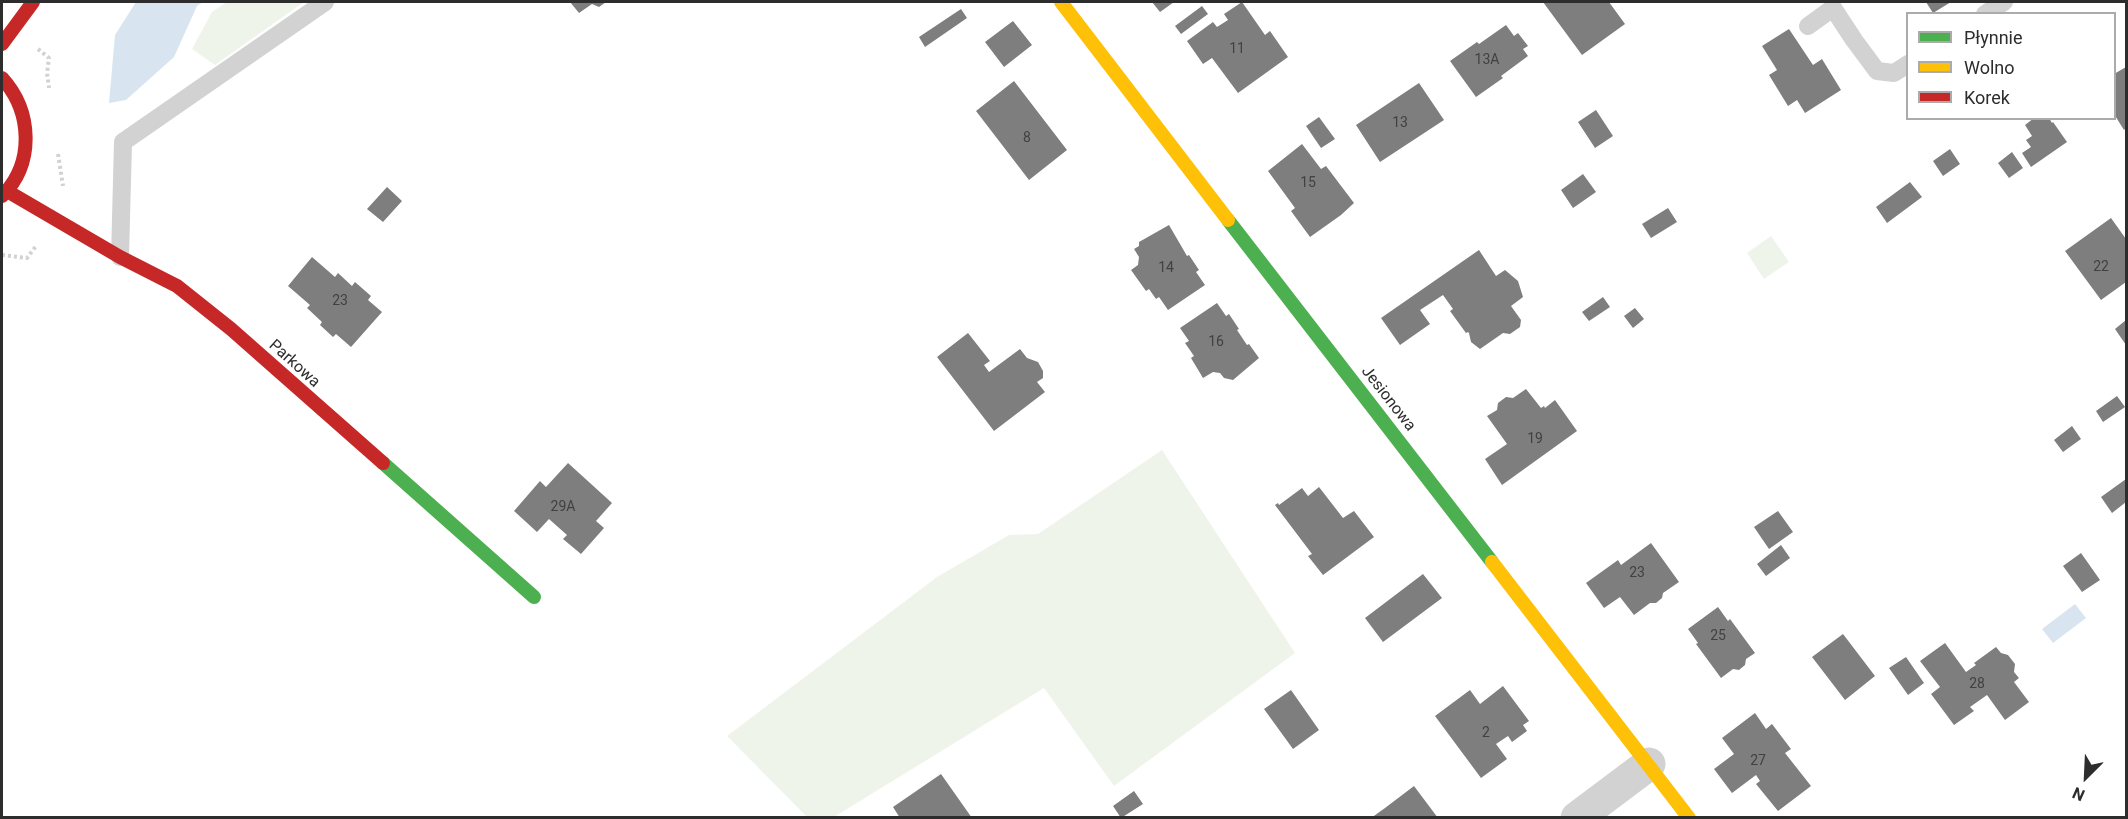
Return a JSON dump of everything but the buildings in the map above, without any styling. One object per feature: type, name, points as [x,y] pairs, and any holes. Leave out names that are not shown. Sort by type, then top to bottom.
[{"type":"street","points":[[2,44],[33,2]]},
{"type":"street","name":"Jesionowa","points":[[1060,2],[1689,818]]},
{"type":"street","points":[[2,78],[11,87],[21,107],[27,134],[23,160],[4,194]]},
{"type":"street","name":"Parkowa","points":[[4,194],[177,286],[231,329],[534,597]]},
{"type":"street","points":[[1577,818],[1649,764]]},
{"type":"lane","points":[[120,257],[123,142],[325,2]]},
{"type":"lane","points":[[1988,12],[2004,2]]},
{"type":"lane","points":[[1808,27],[1833,8],[1877,71],[1894,73],[1906,65]]},
{"type":"path","points":[[2,255],[27,258],[37,243]]},
{"type":"shaded area","points":[[136,2],[203,2],[197,6],[174,57],[126,100],[109,103],[115,35]]},
{"type":"shaded area","points":[[227,2],[304,2],[215,65],[192,49],[212,12]]},
{"type":"shaded area","points":[[1771,236],[1789,262],[1764,279],[1747,253]]},
{"type":"shaded area","points":[[1162,450],[1295,653],[1114,786],[1044,688],[834,817],[807,817],[727,736],[937,577],[1009,535],[1038,534]]},
{"type":"shaded area","points":[[2075,604],[2086,618],[2053,643],[2042,629]]},
{"type":"traffic: fast","points":[[1228,220],[1492,562]]},
{"type":"traffic: fast","points":[[383,463],[534,597]]},
{"type":"traffic: slow","points":[[1061,2],[1228,220]]},
{"type":"traffic: slow","points":[[1492,562],[1689,818]]},
{"type":"traffic: jam","points":[[2,44],[33,2]]},
{"type":"traffic: jam","points":[[2,78],[12,91],[19,106],[26,137],[20,168],[13,183],[2,196]]},
{"type":"traffic: jam","points":[[7,191],[120,257],[177,286],[231,329],[383,463]]}]
